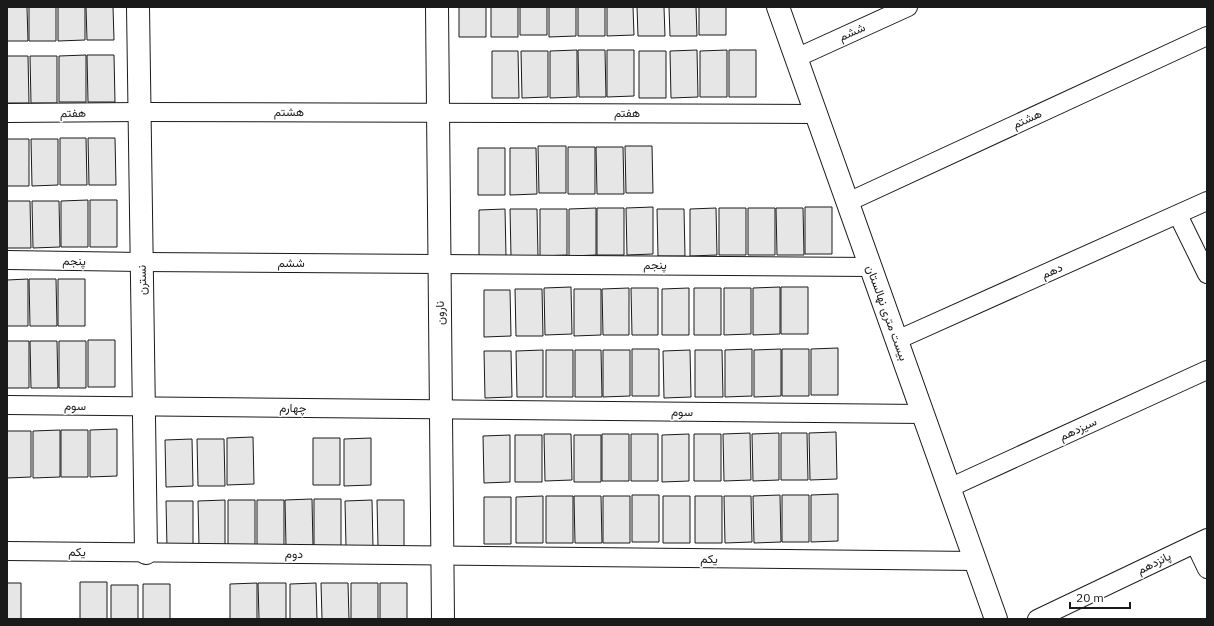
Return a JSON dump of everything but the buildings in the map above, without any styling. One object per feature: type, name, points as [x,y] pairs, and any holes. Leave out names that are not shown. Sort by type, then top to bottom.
[{"type":"street","name":"نسترن","points":[[138,7],[146,553]]},
{"type":"street","name":"نارون","points":[[437,7],[444,619]]},
{"type":"street","name":"بیست متری نهالستان","points":[[778,7],[996,619]]},
{"type":"street","name":"ششم","points":[[796,58],[908,7]]},
{"type":"street","name":"هشتم","points":[[848,202],[1207,36]]},
{"type":"street","name":"هشتم","points":[[140,112],[438,112]]},
{"type":"street","name":"هفتم","points":[[7,113],[140,112]]},
{"type":"street","name":"هفتم","points":[[438,112],[816,114]]},
{"type":"street","name":"دهم","points":[[897,340],[1207,201]]},
{"type":"street","points":[[1178,215],[1207,274]]},
{"type":"street","name":"پنجم","points":[[7,260],[142,262]]},
{"type":"street","name":"ششم","points":[[142,262],[440,264]]},
{"type":"street","name":"پنجم","points":[[440,264],[871,267]]},
{"type":"street","name":"سیزدهم","points":[[950,488],[1207,370]]},
{"type":"street","name":"سوم","points":[[7,405],[144,406]]},
{"type":"street","name":"چهارم","points":[[144,406],[441,409]]},
{"type":"street","name":"سوم","points":[[441,409],[924,414]]},
{"type":"street","points":[[1201,541],[1207,569]]},
{"type":"street","name":"پانزدهم","points":[[1037,619],[1201,541]]},
{"type":"street","name":"یکم","points":[[7,551],[146,553]]},
{"type":"street","name":"دوم","points":[[146,553],[443,556]]},
{"type":"street","name":"یکم","points":[[443,556],[976,561]]}]
